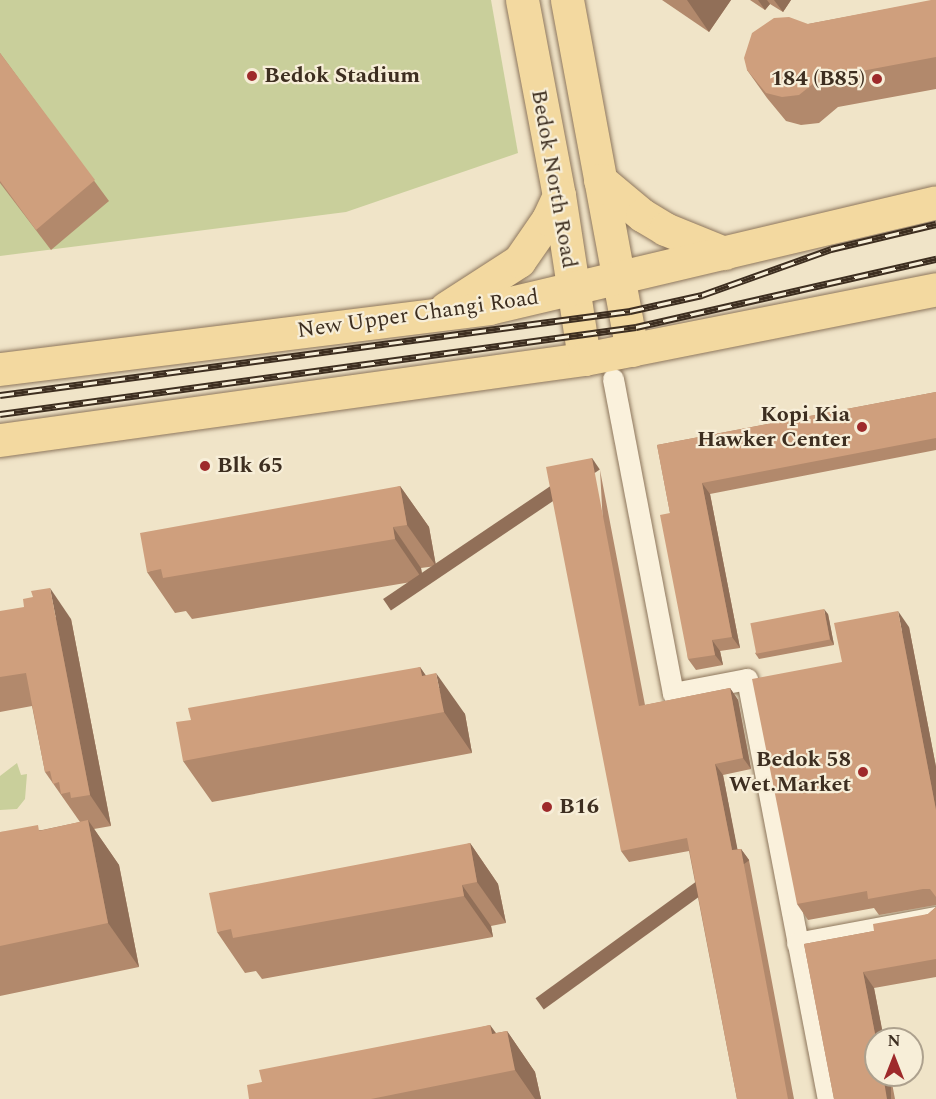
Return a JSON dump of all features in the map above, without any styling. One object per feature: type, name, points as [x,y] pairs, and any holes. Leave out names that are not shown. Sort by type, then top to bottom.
[{"type":"main road","name":"Bedok North Road","points":[[522,0],[559,195],[584,359]]},
{"type":"main road","name":"Bedok North Road","points":[[567,0],[632,350]]},
{"type":"main road","points":[[600,180],[665,229],[724,253]]},
{"type":"main road","points":[[432,317],[519,261],[548,219],[559,195]]},
{"type":"main road","name":"New Upper Changi Road","points":[[0,369],[432,317],[572,289],[936,202]]},
{"type":"main road","points":[[0,440],[584,359],[936,289]]},
{"type":"street","points":[[613,379],[673,693],[747,679],[828,1099]]},
{"type":"street","points":[[797,943],[936,917]]},
{"type":"green space","name":"Bedok Stadium","points":[[0,0],[491,0],[518,153],[346,212],[0,256]]},
{"type":"green space","points":[[17,763],[21,775],[27,774],[25,799],[17,809],[0,810],[0,776]]},
{"type":"building","points":[[936,0],[936,57],[819,79],[799,95],[782,97],[766,93],[747,70],[744,58],[752,33],[774,18],[789,17],[808,24]]},
{"type":"building","points":[[0,53],[95,180],[36,230],[0,181]]},
{"type":"building","points":[[936,392],[936,438],[702,483],[732,637],[712,640],[715,655],[688,659],[660,515],[670,513],[657,445]]},
{"type":"building","points":[[592,458],[639,706],[730,688],[743,758],[715,764],[732,850],[741,849],[788,1099],[737,1099],[687,838],[621,851],[546,467]]},
{"type":"building","points":[[400,486],[407,525],[393,527],[395,539],[163,578],[161,569],[147,572],[140,533]]},
{"type":"building","points":[[50,588],[90,795],[71,798],[70,792],[61,794],[59,782],[53,784],[50,771],[45,772],[26,673],[0,677],[0,611],[24,607],[23,599],[33,597],[31,591]]},
{"type":"building","points":[[824,609],[830,639],[756,654],[750,623]]},
{"type":"building","points":[[898,611],[936,810],[936,897],[930,889],[923,889],[868,899],[867,891],[797,904],[752,679],[842,662],[834,623]]},
{"type":"building","points":[[420,667],[422,676],[436,673],[444,712],[183,761],[176,722],[191,720],[188,708]]},
{"type":"building","points":[[88,820],[108,923],[0,946],[0,832],[38,825],[39,831]]},
{"type":"building","points":[[470,843],[477,882],[462,885],[464,896],[233,938],[231,929],[217,932],[209,893]]},
{"type":"building","points":[[936,907],[936,959],[863,972],[874,1027],[864,1027],[864,1087],[885,1087],[887,1099],[834,1099],[804,944],[874,931],[873,924],[928,914]]},
{"type":"building","points":[[490,1025],[492,1034],[507,1031],[515,1070],[371,1099],[249,1099],[247,1085],[262,1082],[259,1070]]},
{"type":"railway","points":[[0,395],[630,311],[702,295],[831,249],[936,224]]},
{"type":"railway","points":[[0,414],[636,327],[936,259]]},
{"type":"place","name":"Bedok Stadium","points":[[252,76]]},
{"type":"place","name":"184 (B85)","points":[[877,79]]},
{"type":"place","name":"Kopi Kia Hawker Center","points":[[862,427]]},
{"type":"place","name":"Blk 65","points":[[205,466]]},
{"type":"place","name":"Bedok 58 Wet.Market","points":[[863,772]]},
{"type":"place","name":"B16","points":[[547,807]]}]
